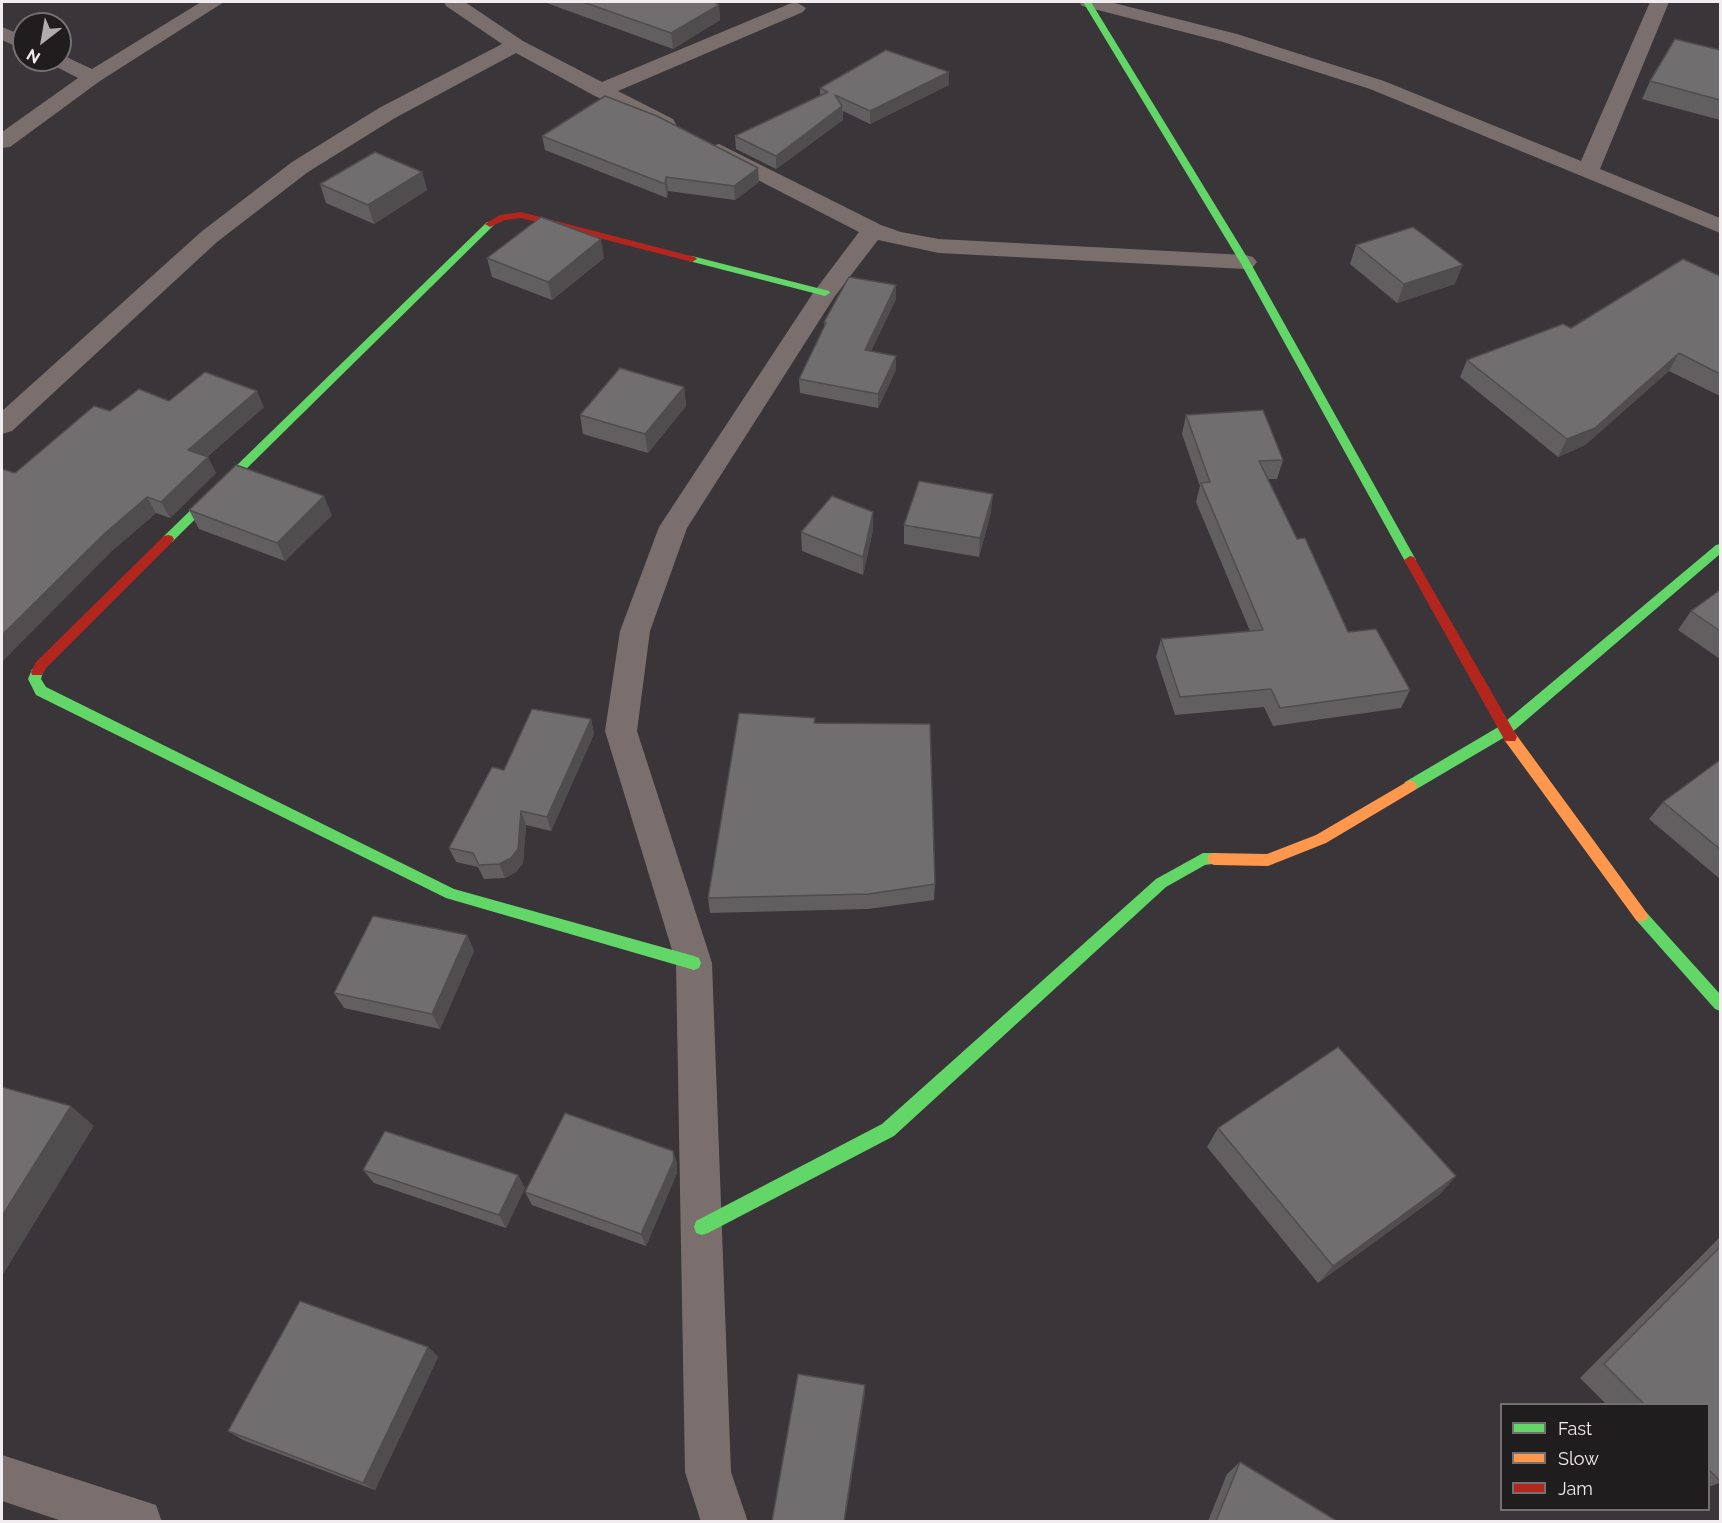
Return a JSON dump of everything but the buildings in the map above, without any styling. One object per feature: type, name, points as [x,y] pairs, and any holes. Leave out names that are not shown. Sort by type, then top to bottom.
[{"type":"street","points":[[2,142],[93,77],[211,2]]},
{"type":"street","points":[[1088,2],[1230,38],[1377,85],[1720,226]]},
{"type":"street","points":[[1088,2],[1245,262],[1505,730],[1630,904],[1720,1004]]},
{"type":"street","points":[[1588,171],[1660,2]]},
{"type":"street","points":[[461,3],[516,45],[600,91],[873,230],[896,238],[939,246],[1245,262]]},
{"type":"street","points":[[600,91],[796,8]]},
{"type":"street","points":[[2,425],[209,237],[300,167],[387,113],[516,45]]},
{"type":"street","points":[[72,67],[93,77]]},
{"type":"street","points":[[694,963],[451,894],[41,691],[34,680],[41,665],[486,225],[503,217],[521,215],[825,293]]},
{"type":"street","points":[[725,1521],[708,1472],[694,963],[621,731],[635,631],[673,527],[825,293],[873,230]]},
{"type":"street","points":[[702,1227],[888,1130],[1161,883],[1203,859],[1268,860],[1321,839],[1505,730],[1720,548]]},
{"type":"street","points":[[2,1478],[139,1521]]},
{"type":"traffic: fast","points":[[1087,2],[1245,262],[1410,560]]},
{"type":"traffic: fast","points":[[168,539],[490,224]]},
{"type":"traffic: fast","points":[[692,259],[825,293]]},
{"type":"traffic: fast","points":[[1410,786],[1505,730],[1720,548]]},
{"type":"traffic: fast","points":[[37,672],[34,679],[41,691],[451,894],[694,963]]},
{"type":"traffic: fast","points":[[702,1227],[888,1130],[1161,883],[1203,859],[1214,859]]},
{"type":"traffic: fast","points":[[1641,916],[1720,1004]]},
{"type":"traffic: slow","points":[[1510,737],[1641,916]]},
{"type":"traffic: slow","points":[[1214,859],[1268,860],[1321,839],[1410,786]]},
{"type":"traffic: jam","points":[[490,224],[503,217],[521,215],[692,259]]},
{"type":"traffic: jam","points":[[37,672],[41,665],[168,539]]},
{"type":"traffic: jam","points":[[1410,560],[1510,737]]}]
